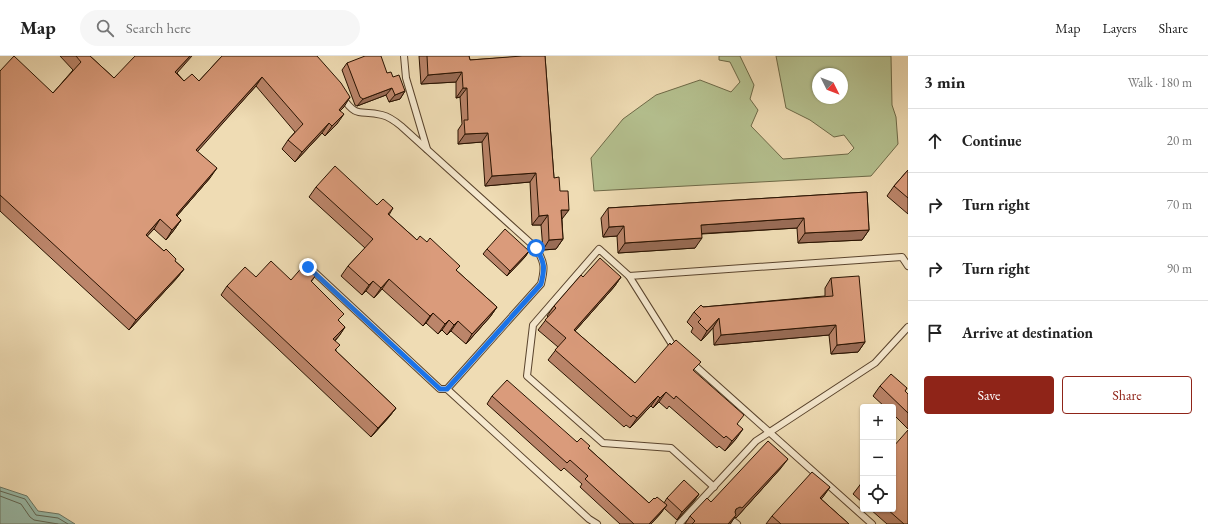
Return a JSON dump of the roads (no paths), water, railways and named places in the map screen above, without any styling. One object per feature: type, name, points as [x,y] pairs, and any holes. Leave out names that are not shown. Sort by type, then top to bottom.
[{"type":"lane","points":[[404,56],[406,78],[428,150]]},
{"type":"lane","points":[[340,94],[349,107],[355,111],[363,114],[383,115],[392,119],[536,248],[543,259],[544,271],[541,284],[447,389]]},
{"type":"lane","points":[[684,356],[673,346],[629,276],[599,249],[533,325],[527,376],[603,443],[671,448],[714,487]]},
{"type":"lane","points":[[629,276],[902,257],[908,266]]},
{"type":"lane","points":[[308,267],[440,389],[447,389],[589,519],[597,524]]},
{"type":"lane","points":[[679,524],[756,441],[875,363],[908,327]]},
{"type":"lane","points":[[690,361],[872,524]]},
{"type":"water","points":[[0,487],[27,496],[38,511],[59,514],[75,524],[0,524]]}]
